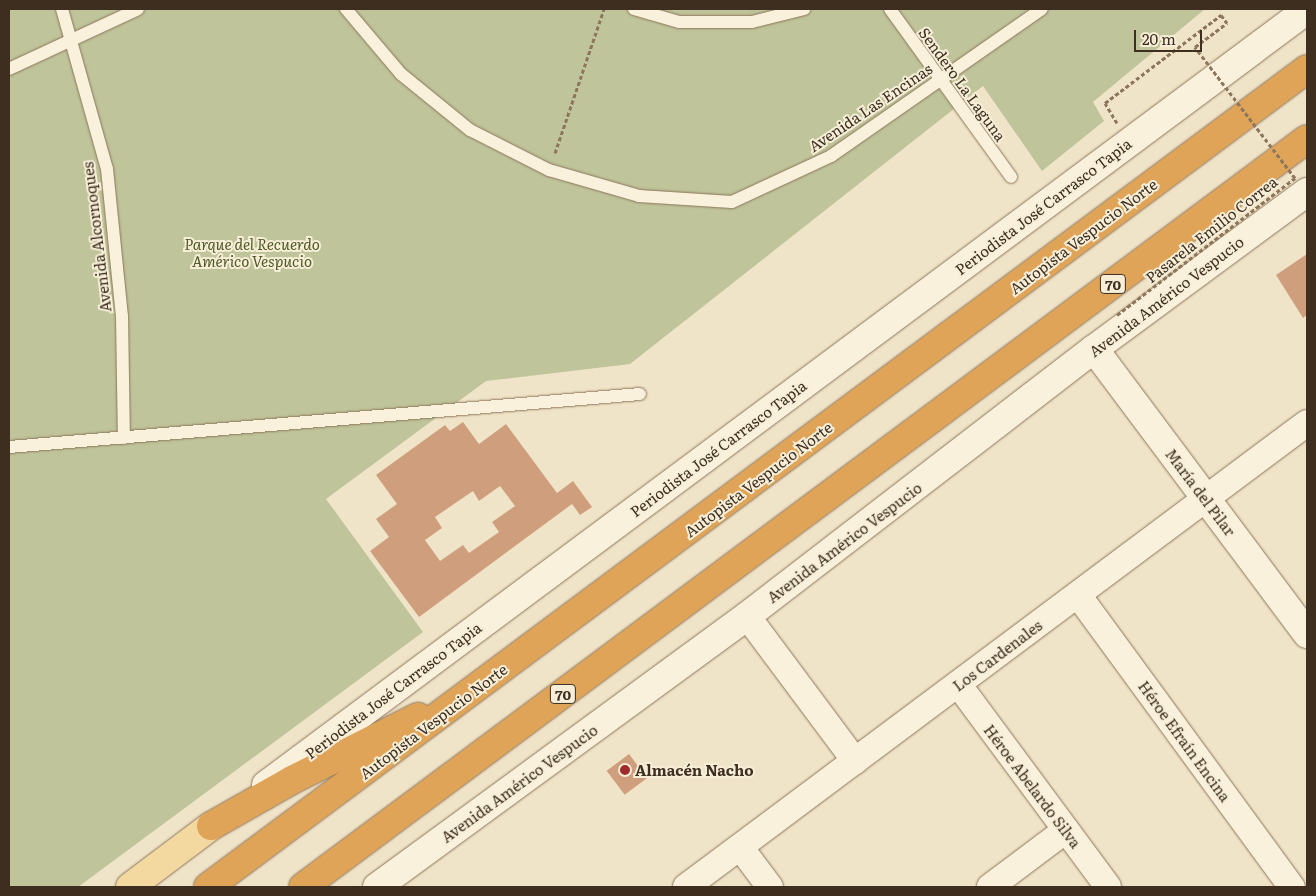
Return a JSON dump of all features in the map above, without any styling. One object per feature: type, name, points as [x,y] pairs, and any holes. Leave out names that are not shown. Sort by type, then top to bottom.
[{"type":"highway","name":"Autopista Vespucio Norte","points":[[208,887],[1307,69]]},
{"type":"highway","name":"70","points":[[303,887],[1307,139]]},
{"type":"highway","points":[[211,826],[292,780],[480,686]]},
{"type":"main road","name":"Periodista José Carrasco Tapia","points":[[130,887],[1307,10]]},
{"type":"main road","name":"Avenida Américo Vespucio","points":[[377,887],[747,616],[1094,349],[1307,192]]},
{"type":"main road","name":"María del Pilar","points":[[1094,349],[1307,634]]},
{"type":"street","name":"Los Cardenales","points":[[686,887],[1307,423]]},
{"type":"street","name":"Héroe Efraín Encina","points":[[1078,595],[1292,887]]},
{"type":"street","points":[[747,616],[855,761]]},
{"type":"street","name":"Héroe Abelardo Silva","points":[[958,684],[1108,887]]},
{"type":"street","points":[[990,887],[1066,830]]},
{"type":"street","points":[[740,847],[770,887]]},
{"type":"lane","name":"Avenida Alcornoques","points":[[62,9],[107,169],[122,316],[124,438]]},
{"type":"lane","points":[[9,69],[138,9]]},
{"type":"lane","name":"Avenida Las Encinas","points":[[346,9],[401,74],[463,124],[549,170],[639,196],[732,202],[832,156],[1042,9]]},
{"type":"lane","points":[[634,9],[678,22],[752,22],[804,9]]},
{"type":"lane","name":"Sendero La Laguna","points":[[890,9],[1011,177]]},
{"type":"lane","points":[[9,447],[640,394]]},
{"type":"path","points":[[549,170],[604,9]]},
{"type":"path","name":"Pasarela Emilio Correa","points":[[1105,104],[1220,15],[1227,23],[1195,48],[1295,178],[1116,315]]},
{"type":"green space","name":"Parque del Recuerdo Américo Vespucio","points":[[9,9],[1205,9],[1093,102],[1104,121],[1042,171],[983,86],[630,364],[486,381],[326,499],[423,632],[78,887],[9,887]]},
{"type":"building","points":[[1307,254],[1307,315],[1303,318],[1276,275]]},
{"type":"building","points":[[463,422],[479,444],[506,424],[557,493],[573,481],[592,507],[580,515],[572,504],[419,617],[370,551],[389,537],[376,519],[397,504],[376,475],[445,425],[450,431]],"holes":[[[500,486],[515,506],[492,522],[499,532],[469,553],[463,545],[440,561],[425,540],[442,528],[435,517],[473,491],[479,501]]]},
{"type":"building","points":[[629,754],[647,778],[625,795],[607,771]]},
{"type":"place","name":"Almacén Nacho","points":[[625,770]]}]
